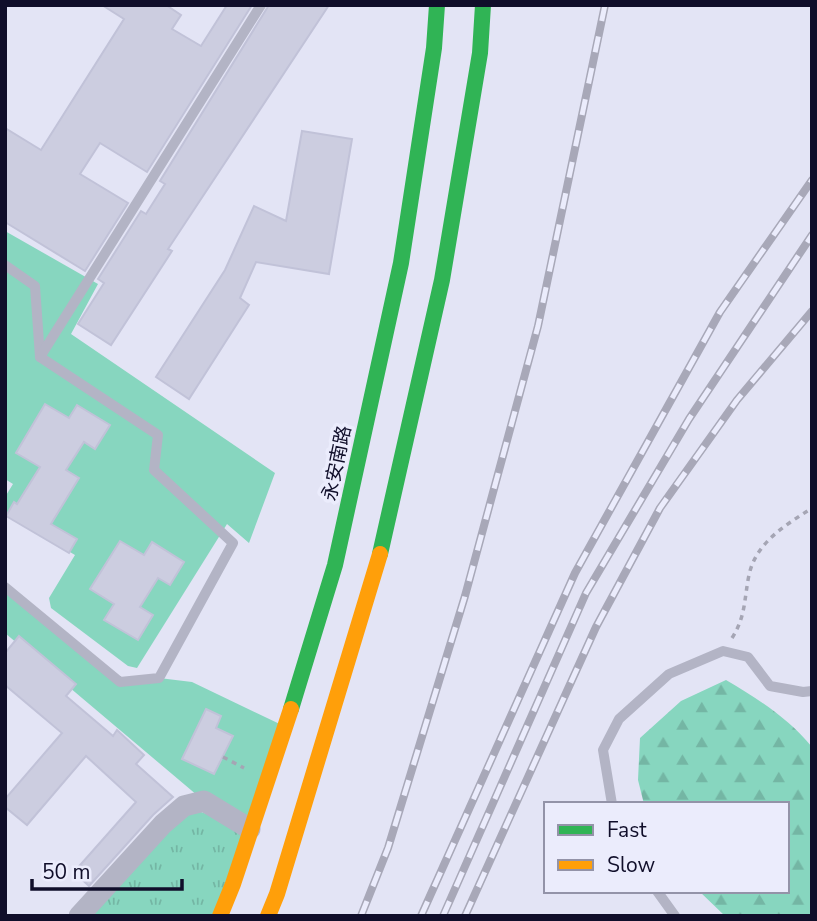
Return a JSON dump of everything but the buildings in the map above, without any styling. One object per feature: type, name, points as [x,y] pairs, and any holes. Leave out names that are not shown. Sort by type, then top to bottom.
[{"type":"main road","points":[[268,916],[375,575],[423,340],[442,280],[480,53],[483,5]]},
{"type":"main road","name":"永安南路","points":[[219,916],[233,884],[286,727],[335,565],[391,333],[434,48],[434,7]]},
{"type":"street","points":[[79,916],[163,824],[184,806],[204,801],[250,829]]},
{"type":"lane","points":[[40,357],[261,5]]},
{"type":"lane","points":[[5,265],[35,286],[40,357]]},
{"type":"lane","points":[[5,587],[120,682],[159,678],[233,543],[154,470],[158,435],[40,357]]},
{"type":"lane","points":[[612,802],[603,750],[619,719],[669,674],[723,651],[748,657],[770,686],[812,691]]},
{"type":"lane","points":[[658,893],[675,916]]},
{"type":"path","points":[[723,651],[741,624],[750,571],[769,537],[812,508]]},
{"type":"green space","points":[[5,231],[98,284],[71,334],[275,473],[249,543],[227,524],[137,668],[128,666],[51,608],[49,598],[75,555],[5,514],[5,497],[13,484],[5,479]]},
{"type":"green space","points":[[5,587],[120,682],[159,678],[192,682],[286,727],[250,829],[204,801],[5,633]]},
{"type":"green space","points":[[726,680],[783,718],[812,747],[812,916],[725,916],[701,893],[789,893],[789,802],[644,802],[638,780],[640,738],[681,701]]},
{"type":"green space","points":[[184,806],[250,829],[220,916],[79,916]]},
{"type":"railway","points":[[361,916],[388,848],[465,596],[538,326],[605,5]]},
{"type":"railway","points":[[421,916],[575,573],[720,312],[812,180]]},
{"type":"railway","points":[[443,916],[586,593],[689,419],[812,235]]},
{"type":"railway","points":[[465,916],[596,627],[660,508],[737,400],[812,311]]},
{"type":"traffic: fast","points":[[291,709],[335,565],[401,263],[434,48],[437,5]]},
{"type":"traffic: fast","points":[[380,554],[442,280],[480,53],[483,5]]},
{"type":"traffic: slow","points":[[268,916],[380,554]]},
{"type":"traffic: slow","points":[[220,916],[291,709]]}]
